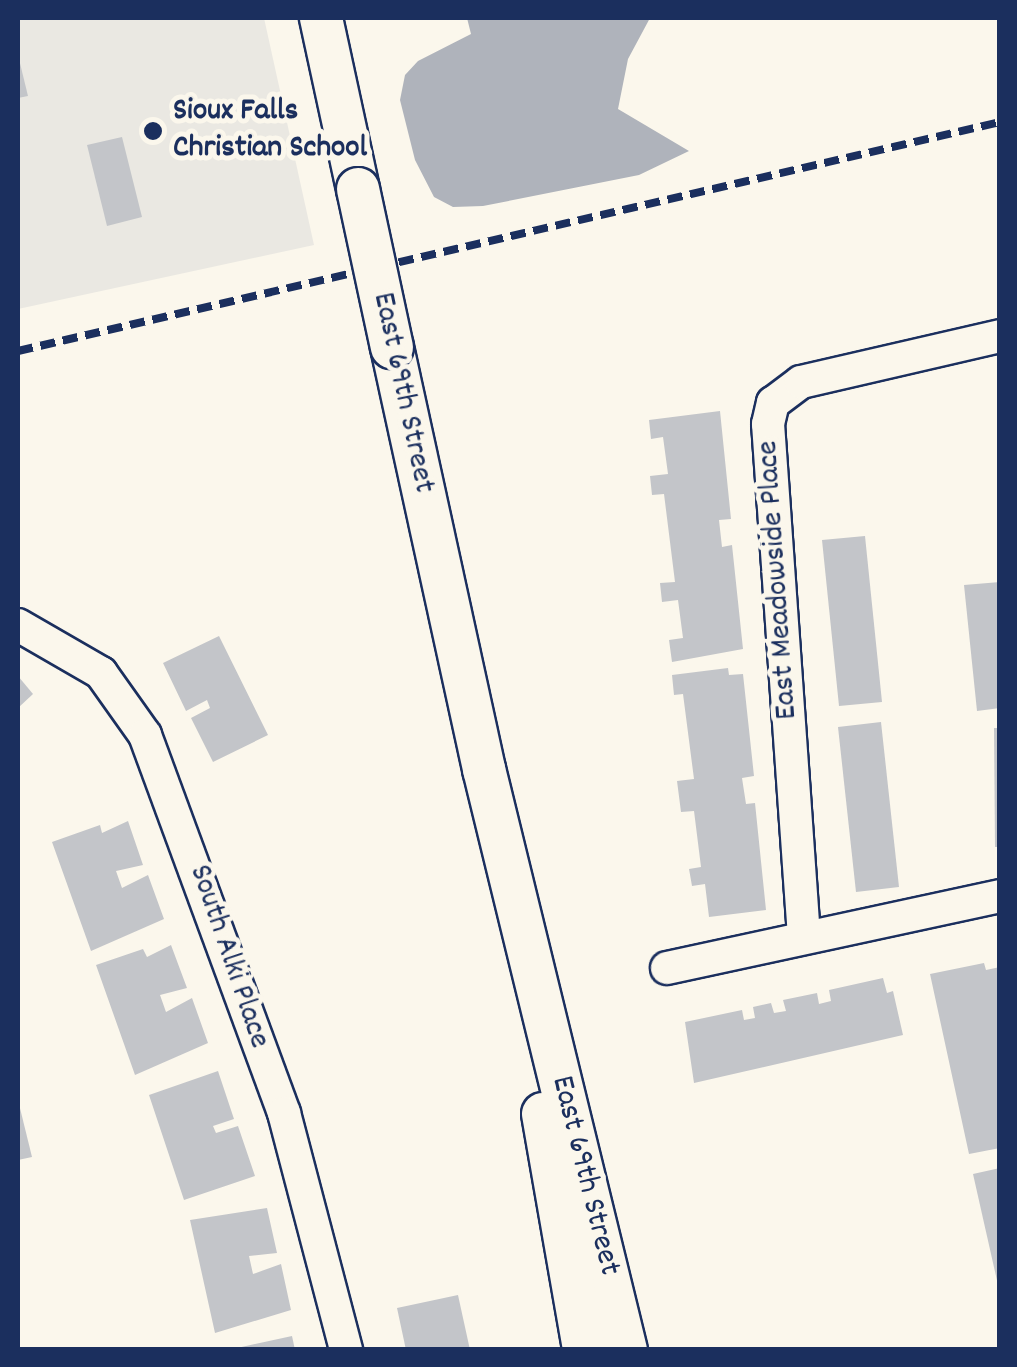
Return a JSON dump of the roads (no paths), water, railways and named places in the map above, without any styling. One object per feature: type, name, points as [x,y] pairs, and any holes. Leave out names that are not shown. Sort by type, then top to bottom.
[{"type":"main road","name":"East 69th Street","points":[[321,18],[484,769],[626,1350]]},
{"type":"main road","name":"East 69th Street","points":[[484,769],[584,1350]]},
{"type":"street","name":"East Meadowside Place","points":[[804,937],[768,424],[773,403],[801,382],[1000,336]]},
{"type":"street","name":"South Alki Place","points":[[18,625],[100,672],[126,699],[152,750],[284,1113],[346,1350]]},
{"type":"street","points":[[667,968],[1000,896]]},
{"type":"railway","points":[[18,351],[1000,122]]},
{"type":"place","name":"Sioux Falls Christian School","points":[[153,131]]}]
